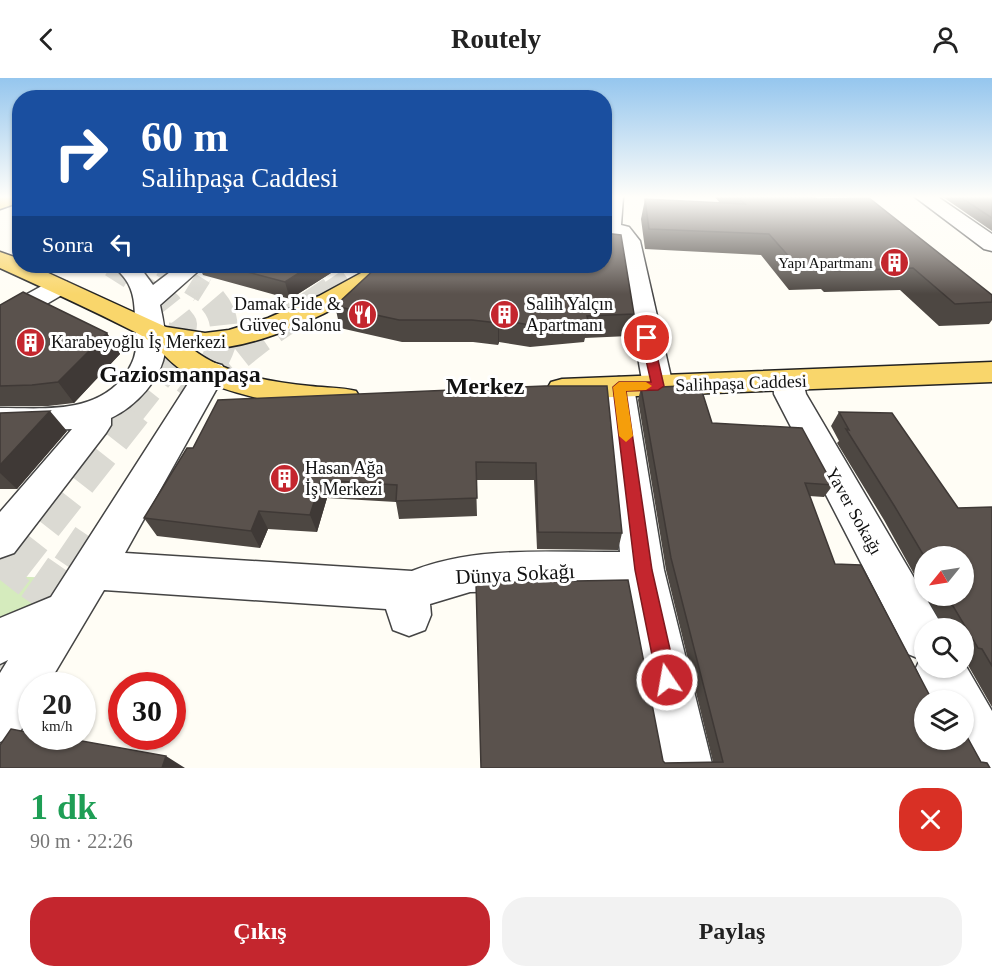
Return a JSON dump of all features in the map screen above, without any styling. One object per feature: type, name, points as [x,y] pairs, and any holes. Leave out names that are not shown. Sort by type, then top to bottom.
[{"type":"main road","points":[[29,273],[58,287],[208,342],[244,335],[278,323],[365,282],[378,273]]},
{"type":"main road","points":[[152,321],[180,356],[211,372],[263,389],[301,397],[375,398]]},
{"type":"main road","name":"Salihpaşa Caddesi","points":[[532,391],[992,372]]},
{"type":"street","points":[[613,229],[621,232],[629,241],[639,386],[643,570],[686,768]]},
{"type":"street","points":[[971,229],[992,244]]},
{"type":"street","points":[[0,420],[79,417],[95,414],[121,401],[140,376],[152,348],[152,321],[134,273]]},
{"type":"street","points":[[152,321],[187,273]]},
{"type":"street","points":[[0,320],[58,287]]},
{"type":"street","points":[[0,717],[93,570],[211,372]]},
{"type":"street","name":"Yaver Sokağı","points":[[788,381],[790,394],[914,621]]},
{"type":"street","points":[[0,541],[94,425],[95,414]]},
{"type":"street","name":"Dünya Sokağı","points":[[93,570],[411,603],[439,580],[471,573],[643,570]]},
{"type":"street","points":[[0,641],[64,613]]},
{"type":"street","points":[[974,730],[992,762]]},
{"type":"green space","points":[[0,576],[61,578],[36,612],[0,628]]},
{"type":"building","points":[[654,229],[909,229],[992,295],[992,302],[955,304],[913,268],[835,271],[832,268],[799,268],[769,234]]},
{"type":"building","points":[[612,234],[621,235],[634,314],[587,316],[588,320],[531,325],[499,320],[498,323],[472,320],[399,320],[335,306],[370,273],[612,273]]},
{"type":"building","points":[[251,273],[299,273],[285,282]]},
{"type":"building","points":[[23,292],[107,333],[58,382],[0,386],[0,305]]},
{"type":"building","points":[[700,385],[712,423],[802,428],[833,485],[805,483],[835,564],[861,565],[914,666],[914,678],[920,678],[927,690],[914,690],[914,750],[974,749],[981,762],[987,763],[990,768],[481,768],[476,583],[628,580],[663,761],[665,763],[723,762],[671,558],[641,388]]},
{"type":"building","points":[[545,386],[607,386],[622,533],[538,532],[536,463],[476,462],[477,498],[396,501],[397,485],[321,480],[310,515],[259,511],[251,531],[144,518],[187,448],[193,448],[218,400]]},
{"type":"building","points":[[50,411],[0,465],[0,413]]},
{"type":"building","points":[[839,412],[892,413],[958,508],[992,507],[992,666],[982,649],[978,648],[974,641],[974,618],[960,618],[953,606],[974,606],[974,546],[918,546],[846,429],[849,430]]},
{"type":"building","points":[[11,729],[18,730],[18,750],[96,750],[96,744],[108,746],[108,750],[132,750],[166,756],[162,768],[0,768],[0,745]]},
{"type":"tunnel","points":[[122,273],[152,292]]},
{"type":"tunnel","points":[[173,273],[204,292]]},
{"type":"tunnel","points":[[330,292],[358,273]]},
{"type":"tunnel","points":[[131,412],[162,373],[181,342],[183,324],[168,305],[150,290]]},
{"type":"tunnel","points":[[207,381],[260,339],[332,290]]},
{"type":"tunnel","points":[[188,399],[216,358],[224,331],[222,317],[215,304],[204,292]]},
{"type":"tunnel","points":[[10,568],[133,411]]},
{"type":"tunnel","points":[[70,568],[91,537]]},
{"type":"tunnel","points":[[0,580],[11,566]]},
{"type":"tunnel","points":[[0,668],[71,566]]},
{"type":"slow traffic","points":[[626,436],[619,387],[646,386]]},
{"type":"place","name":"Yapı Apartmanı","points":[[894,263]]},
{"type":"place","name":"Damak Pide & Güveç Salonu","points":[[362,314]]},
{"type":"place","name":"Salih Yalçın Apartmanı","points":[[505,314]]},
{"type":"place","name":"Karabeyoğlu İş Merkezi","points":[[30,342]]},
{"type":"place","name":"Hasan Ağa İş Merkezi","points":[[284,478]]},
{"type":"district","name":"Gaziosmanpaşa","points":[[180,374]]},
{"type":"district","name":"Merkez","points":[[485,386]]},
{"type":"route","points":[[647,338],[658,386],[619,387],[643,570],[667,680]]}]
